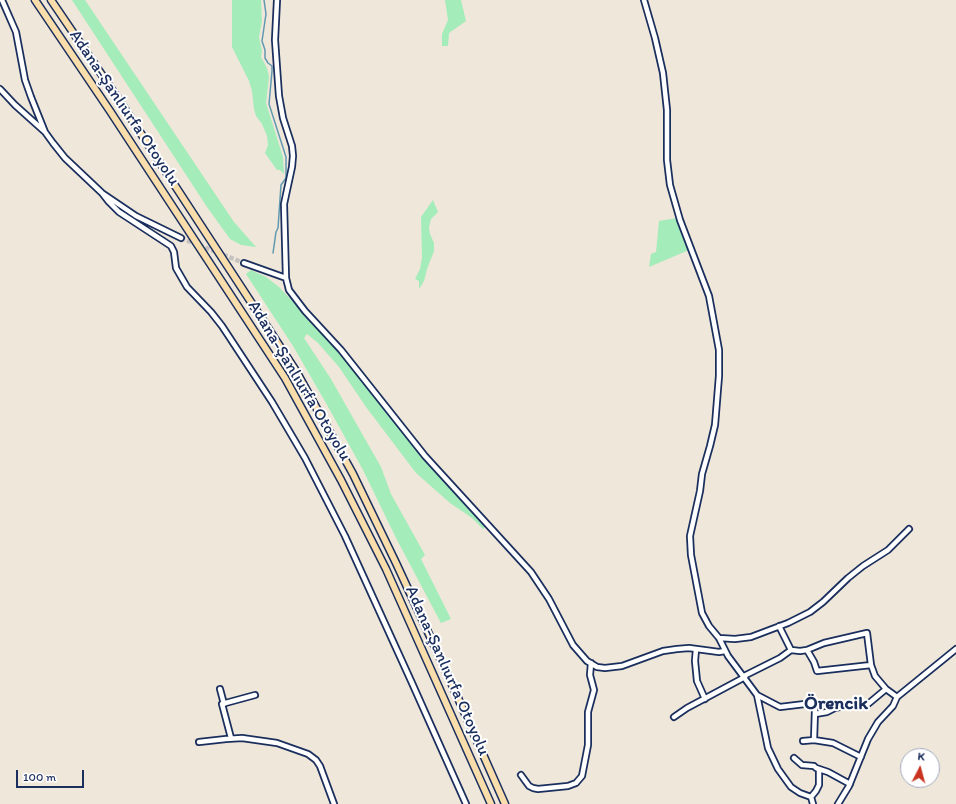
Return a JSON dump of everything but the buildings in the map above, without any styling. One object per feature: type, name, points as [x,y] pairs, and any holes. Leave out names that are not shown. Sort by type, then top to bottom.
[{"type":"highway","name":"Adana-Şanlıurfa Otoyolu","points":[[35,0],[119,124],[285,378],[341,480],[386,569],[491,804]]},
{"type":"highway","name":"Adana-Şanlıurfa Otoyolu","points":[[51,0],[296,371],[353,474],[396,563],[446,670],[505,804]]},
{"type":"street","points":[[2,0],[16,32],[28,89],[45,132]]},
{"type":"street","points":[[277,0],[275,40],[279,96],[283,118],[292,146],[293,156],[284,204],[286,278],[289,290],[305,311],[332,340],[425,456],[531,572],[549,599],[573,645],[580,655],[590,664],[597,667],[622,666],[663,651],[689,648],[719,652],[725,651]]},
{"type":"street","points":[[644,0],[656,38],[663,73],[667,110],[667,160],[670,185],[684,234],[706,286],[714,315],[719,344],[719,376],[715,425],[702,474],[690,541],[691,555],[702,613],[709,626],[719,638],[725,651],[757,695],[766,740],[774,762],[791,787],[800,793],[811,797]]},
{"type":"street","points":[[0,89],[15,105],[45,132],[65,158],[102,193],[119,212],[171,246],[174,252],[176,268],[187,287],[222,326],[272,402],[305,458],[345,536],[410,677],[466,804]]},
{"type":"street","points":[[102,193],[136,216],[181,238]]},
{"type":"street","points":[[244,263],[286,278]]},
{"type":"street","points":[[719,638],[746,638],[803,616],[817,608],[855,572],[888,550],[909,529]]},
{"type":"street","points":[[779,626],[791,650]]},
{"type":"street","points":[[674,717],[780,658],[791,650],[807,650],[824,643],[867,633],[871,665],[875,676],[886,689],[897,697]]},
{"type":"street","points":[[838,804],[850,784],[874,727],[893,706],[897,697],[956,648]]},
{"type":"street","points":[[696,649],[695,661],[697,681],[705,699]]},
{"type":"street","points":[[807,650],[817,670],[871,665]]},
{"type":"street","points":[[521,775],[529,786],[538,789],[568,786],[576,783],[582,776],[588,745],[588,712],[594,690],[590,675],[590,664]]},
{"type":"street","points":[[815,714],[827,712],[847,705],[868,704],[886,689]]},
{"type":"street","points":[[220,690],[231,738]]},
{"type":"street","points":[[224,704],[255,695]]},
{"type":"street","points":[[757,695],[780,707],[813,703],[815,714],[814,740]]},
{"type":"street","points":[[199,742],[231,738],[272,742],[311,756],[320,766],[334,804]]},
{"type":"street","points":[[803,741],[814,740],[833,743],[861,757]]},
{"type":"street","points":[[794,758],[802,765],[814,766],[850,784]]},
{"type":"street","points":[[811,797],[819,785],[819,769]]},
{"type":"street","points":[[811,797],[813,804]]},
{"type":"green space","points":[[72,0],[85,0],[234,222],[256,247],[241,245],[230,239],[207,207]]},
{"type":"green space","points":[[232,0],[261,0],[262,21],[259,37],[262,51],[261,57],[267,68],[269,77],[266,103],[283,157],[284,174],[280,170],[277,170],[265,153],[268,145],[267,136],[262,124],[256,116],[249,81],[232,47]]},
{"type":"green space","points":[[445,0],[461,0],[466,21],[449,33],[448,46],[442,46],[442,34],[448,20]]},
{"type":"green space","points":[[433,200],[438,212],[431,219],[429,227],[434,243],[434,251],[424,281],[419,289],[419,281],[415,279],[420,269],[422,258],[421,217]]},
{"type":"green space","points":[[677,218],[689,250],[649,267],[651,254],[656,252],[659,221]]},
{"type":"green space","points":[[251,270],[266,277],[279,287],[328,339],[419,453],[485,527],[483,529],[472,518],[450,503],[416,473],[366,407],[339,367],[318,343],[307,334],[304,338],[331,379],[381,467],[391,494],[425,555],[421,559],[451,619],[441,623],[396,538],[363,470],[326,403],[293,346],[246,274]]},
{"type":"waterway","points":[[264,0],[266,14],[262,41],[265,50],[265,58],[272,66],[269,104],[286,157],[286,178],[281,185],[278,228],[273,253]]},
{"type":"tunnel","points":[[181,238],[244,263]]},
{"type":"district","name":"Örencik","points":[[836,704]]}]
